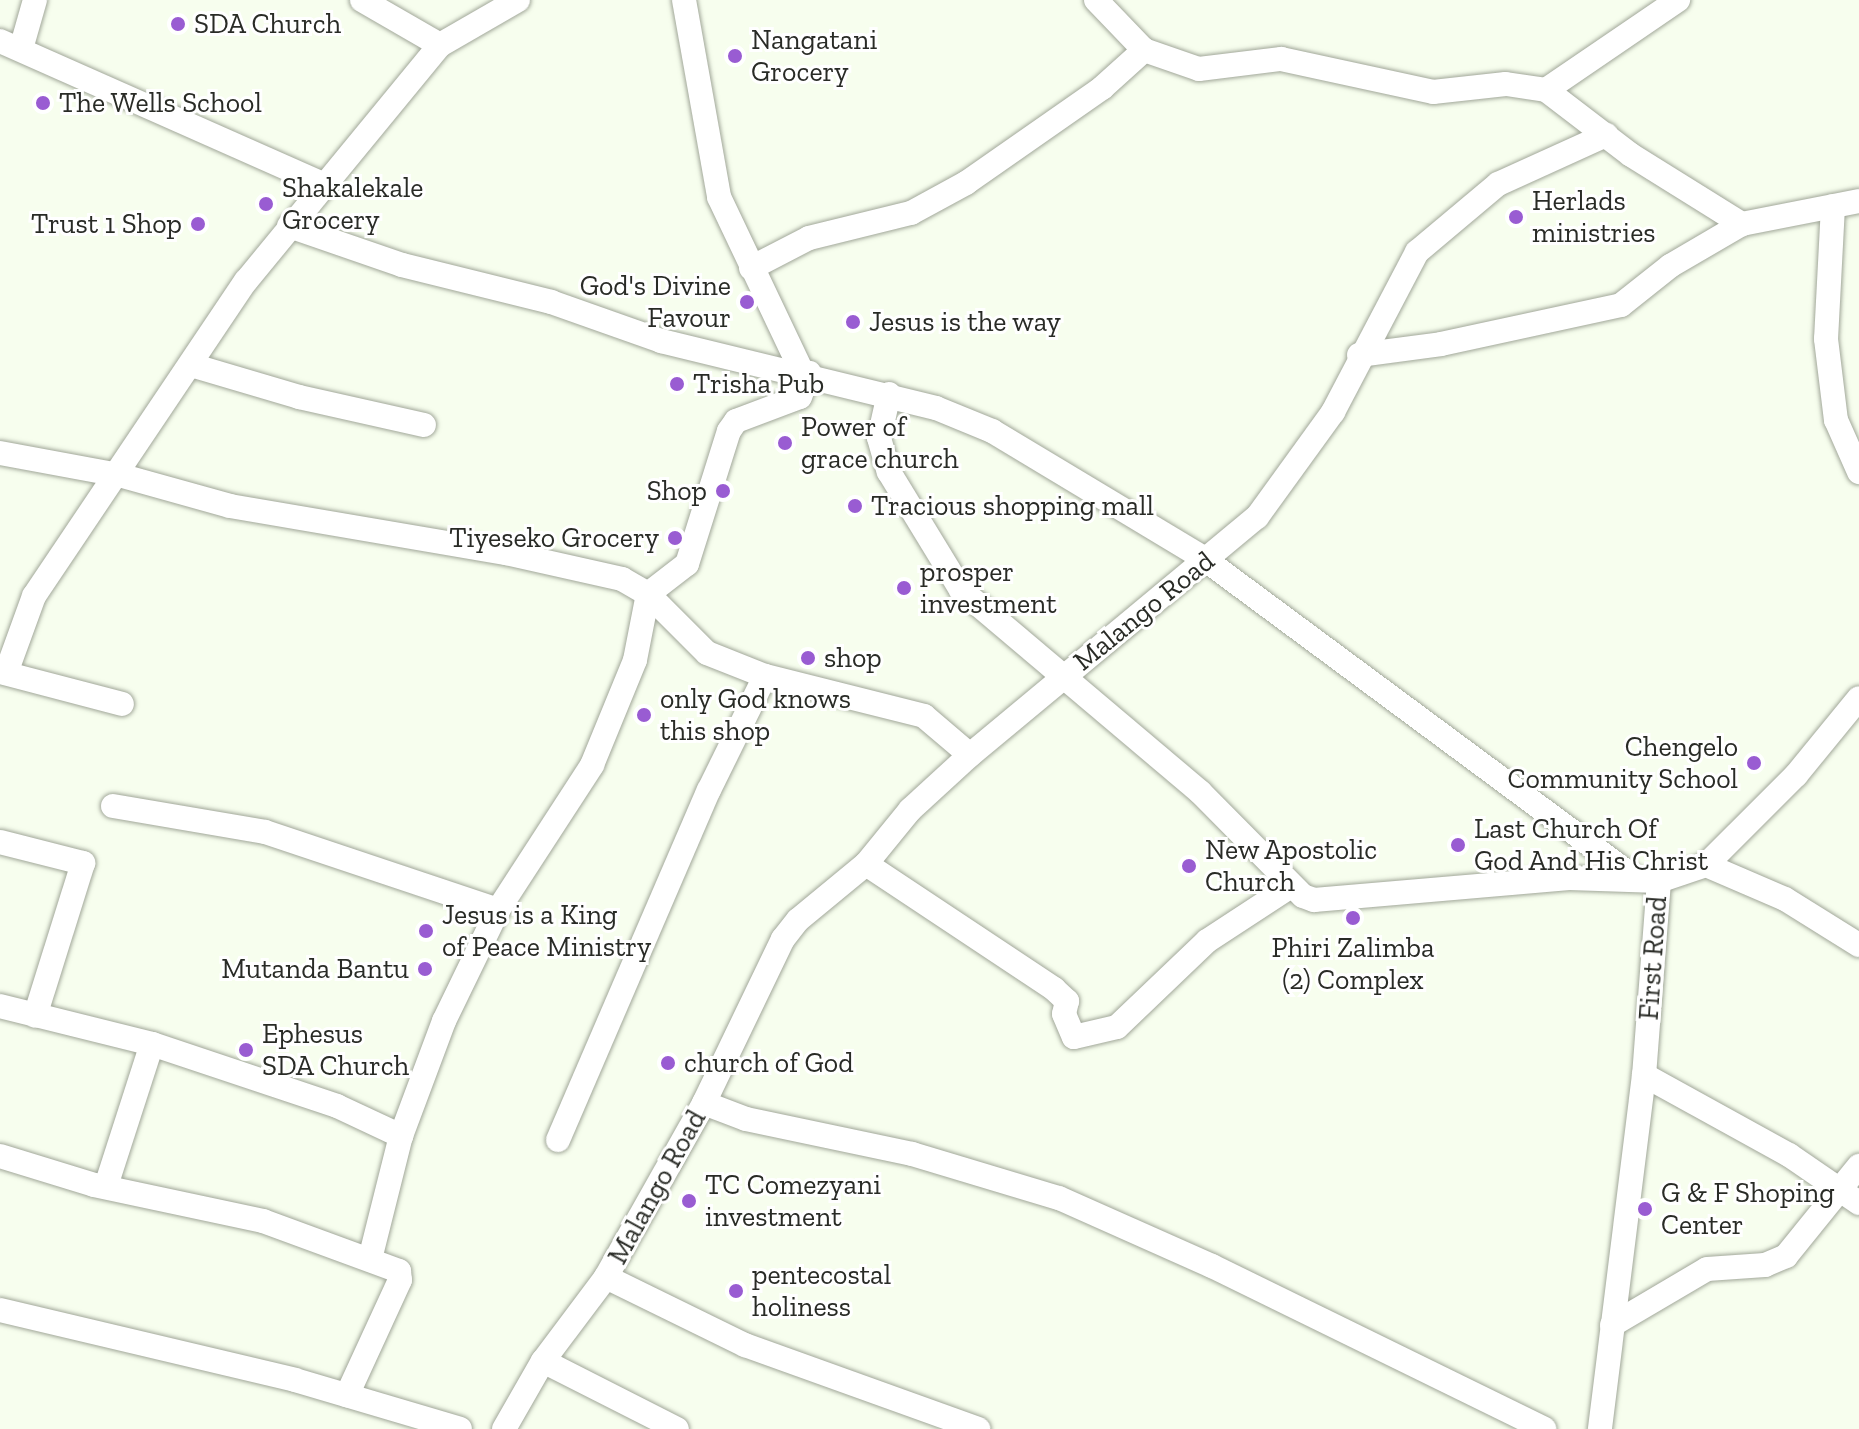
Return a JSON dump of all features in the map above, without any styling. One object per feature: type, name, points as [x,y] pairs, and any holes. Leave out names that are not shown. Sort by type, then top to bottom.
[{"type":"street","points":[[35,0],[10,45],[322,184]]},
{"type":"street","points":[[362,0],[440,45]]},
{"type":"street","points":[[122,704],[3,673],[34,596],[191,365],[322,184],[380,124],[440,45],[518,0]]},
{"type":"street","points":[[370,1259],[401,1136],[444,1021],[498,910],[592,765],[635,660],[648,594],[687,564],[729,431],[736,421],[800,397],[806,372],[751,268],[710,165],[684,0]]},
{"type":"street","points":[[1096,0],[1144,50],[1199,69],[1281,59],[1433,92],[1506,84],[1546,90],[1606,135],[1742,224]]},
{"type":"street","points":[[1546,90],[1678,0]]},
{"type":"street","points":[[751,268],[809,238],[911,213],[1102,88],[1144,50]]},
{"type":"street","name":"Malango Road","points":[[504,1429],[543,1361],[606,1277],[704,1103],[783,939],[866,864],[910,810],[970,755],[1203,558],[1257,517],[1333,412],[1359,355],[1417,252],[1498,184],[1606,135]]},
{"type":"street","points":[[1359,355],[1441,344],[1621,305],[1670,266],[1742,224],[1859,201]]},
{"type":"street","points":[[1833,206],[1826,339],[1836,420],[1859,472]]},
{"type":"street","points":[[289,226],[402,265],[551,302],[661,341],[806,372],[889,394],[992,431],[1203,558],[1647,880],[1706,865],[1796,775],[1859,698]]},
{"type":"street","points":[[191,365],[299,397],[424,425]]},
{"type":"street","name":"First Road","points":[[889,394],[879,438],[889,472],[935,553],[961,590],[1200,792],[1291,886],[1314,900],[1569,878],[1647,880],[1644,1075],[1600,1429]]},
{"type":"street","points":[[0,453],[119,475],[230,506],[622,579],[648,594],[699,649],[765,676],[924,716],[970,755]]},
{"type":"street","points":[[558,1140],[709,790],[765,676]]},
{"type":"street","points":[[113,806],[265,832],[498,910]]},
{"type":"street","points":[[0,842],[83,863],[35,1016]]},
{"type":"street","points":[[866,864],[1054,989],[1067,1001],[1064,1014],[1074,1037],[1117,1027],[1207,941],[1291,886]]},
{"type":"street","points":[[1706,865],[1785,899],[1859,945]]},
{"type":"street","points":[[0,1006],[152,1044],[337,1106],[401,1136]]},
{"type":"street","points":[[106,1186],[152,1044]]},
{"type":"street","points":[[1644,1075],[1789,1155],[1859,1203]]},
{"type":"street","points":[[704,1103],[746,1119],[912,1154],[1059,1198],[1212,1266],[1544,1429]]},
{"type":"street","points":[[0,1156],[106,1186],[263,1221],[399,1271],[400,1280],[347,1395]]},
{"type":"street","points":[[1612,1325],[1707,1269],[1765,1265],[1786,1256],[1838,1188],[1859,1166]]},
{"type":"street","name":"Malango Road","points":[[606,1277],[745,1345],[978,1429]]},
{"type":"street","points":[[0,1310],[347,1395],[460,1429]]},
{"type":"street","points":[[543,1361],[677,1429]]},
{"type":"place","name":"SDA Church","points":[[178,24]]},
{"type":"place","name":"Nangatani Grocery","points":[[735,56]]},
{"type":"place","name":"The Wells School","points":[[43,103]]},
{"type":"place","name":"Shakalekale Grocery","points":[[266,204]]},
{"type":"place","name":"Herlads ministries","points":[[1516,217]]},
{"type":"place","name":"Trust 1 Shop","points":[[198,224]]},
{"type":"place","name":"God's Divine Favour","points":[[747,302]]},
{"type":"place","name":"Jesus is the way","points":[[853,322]]},
{"type":"place","name":"Trisha Pub","points":[[677,384]]},
{"type":"place","name":"Power of grace church","points":[[785,443]]},
{"type":"place","name":"Shop","points":[[723,491]]},
{"type":"place","name":"Tracious shopping mall","points":[[855,506]]},
{"type":"place","name":"Tiyeseko Grocery","points":[[675,538]]},
{"type":"place","name":"prosper investment","points":[[904,588]]},
{"type":"place","name":"shop","points":[[808,658]]},
{"type":"place","name":"only God knows this shop","points":[[644,715]]},
{"type":"place","name":"Chengelo Community School","points":[[1754,763]]},
{"type":"place","name":"Last Church Of God And His Christ","points":[[1458,845]]},
{"type":"place","name":"New Apostolic Church","points":[[1189,866]]},
{"type":"place","name":"Phiri Zalimba (2) Complex","points":[[1353,918]]},
{"type":"place","name":"Jesus is a King of Peace Ministry","points":[[426,931]]},
{"type":"place","name":"Mutanda Bantu","points":[[425,969]]},
{"type":"place","name":"Ephesus SDA Church","points":[[246,1050]]},
{"type":"place","name":"church of God","points":[[668,1063]]},
{"type":"place","name":"TC Comezyani investment","points":[[689,1201]]},
{"type":"place","name":"G & F Shoping Center","points":[[1645,1209]]},
{"type":"place","name":"pentecostal holiness","points":[[736,1291]]}]
